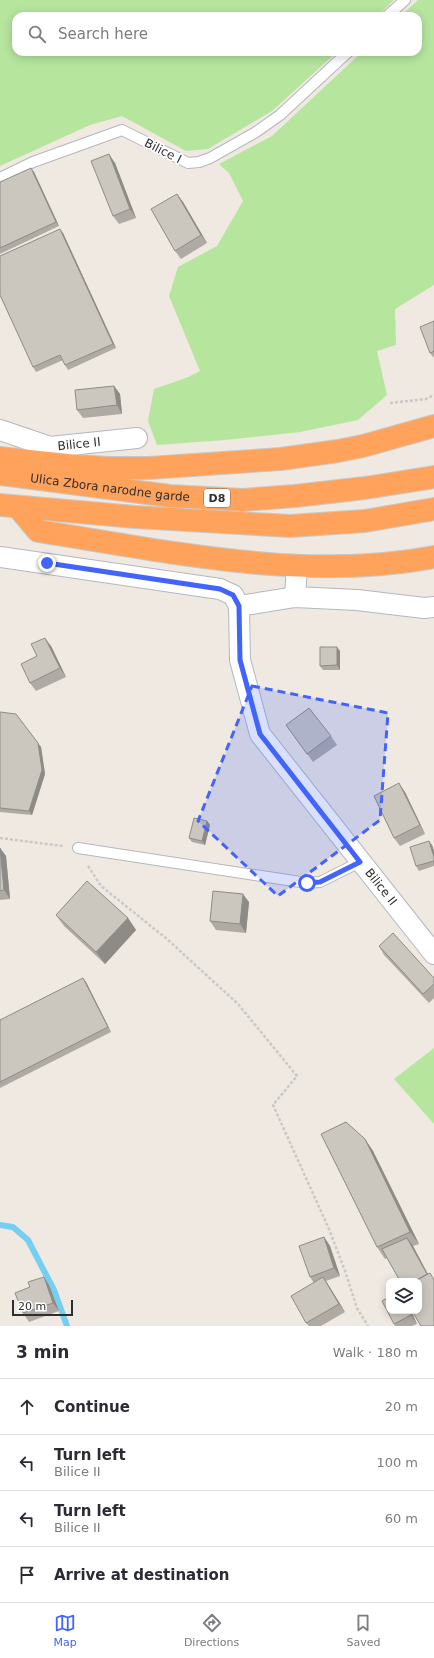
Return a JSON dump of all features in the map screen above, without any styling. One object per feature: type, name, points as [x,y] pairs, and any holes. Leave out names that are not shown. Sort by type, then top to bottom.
[{"type":"highway","points":[[0,458],[108,468],[149,468],[273,460],[338,451],[434,426]]},
{"type":"highway","name":"Ulica Zbora narodne garde","points":[[0,474],[170,496],[244,500],[357,489],[434,476]]},
{"type":"highway","points":[[9,506],[38,531],[206,557],[297,566],[346,567],[419,560],[434,557]]},
{"type":"highway","name":"Ulica Zbora narodne garde","points":[[9,506],[136,517],[290,526],[365,521],[434,509]]},
{"type":"street","name":"Bilice II","points":[[0,430],[50,447],[137,438]]},
{"type":"street","points":[[0,557],[220,589],[233,595],[239,606],[295,597],[357,600],[424,608],[434,607]]},
{"type":"street","points":[[295,597],[297,566]]},
{"type":"street","name":"Bilice II","points":[[239,606],[240,660],[260,734],[434,954]]},
{"type":"lane","points":[[392,12],[405,0]]},
{"type":"lane","name":"Bilice I","points":[[0,178],[33,162],[122,130],[188,163],[199,162],[210,158],[256,132],[280,115],[344,56]]},
{"type":"lane","points":[[78,848],[307,883],[320,882],[360,862]]},
{"type":"path","points":[[390,403],[426,398],[434,395]]},
{"type":"path","points":[[0,838],[78,848],[101,886],[168,939],[238,1004],[296,1076],[273,1105],[329,1229],[357,1308],[368,1326]]},
{"type":"highlighted area","points":[[252,686],[388,713],[380,820],[278,896],[198,821]]},
{"type":"green space","points":[[0,0],[394,0],[381,12],[12,12],[12,56],[333,56],[272,111],[208,149],[186,151],[122,116],[90,125],[0,166]]},
{"type":"green space","points":[[418,0],[434,0],[434,285],[395,309],[396,345],[377,351],[387,395],[358,420],[300,432],[157,445],[148,421],[154,389],[186,378],[200,371],[169,296],[178,267],[217,246],[243,201],[229,173],[219,164],[272,136],[358,56],[422,56],[422,12],[405,12]]},
{"type":"green space","points":[[434,1048],[434,1124],[394,1079]]},
{"type":"building","points":[[109,154],[130,209],[113,216],[91,161]]},
{"type":"building","points":[[31,168],[56,222],[0,248],[0,182]]},
{"type":"building","points":[[177,194],[201,235],[175,251],[151,209]]},
{"type":"building","points":[[60,229],[113,344],[65,365],[60,355],[33,367],[0,295],[0,256]]},
{"type":"building","points":[[434,321],[434,351],[430,353],[420,327]]},
{"type":"building","points":[[114,386],[117,405],[77,410],[75,390]]},
{"type":"building","points":[[45,638],[60,668],[30,683],[21,664],[37,656],[31,644]]},
{"type":"building","points":[[320,647],[337,647],[337,665],[320,666]]},
{"type":"building","points":[[309,708],[331,736],[307,754],[286,725]]},
{"type":"building","points":[[0,712],[16,714],[38,743],[42,770],[29,811],[0,808]]},
{"type":"building","points":[[399,783],[420,825],[394,838],[374,796]]},
{"type":"building","points":[[194,818],[207,821],[202,841],[189,838]]},
{"type":"building","points":[[429,841],[434,861],[416,866],[410,847]]},
{"type":"building","points":[[0,848],[4,890],[0,891]]},
{"type":"building","points":[[87,881],[128,918],[96,952],[56,915]]},
{"type":"building","points":[[213,891],[243,894],[240,924],[210,921]]},
{"type":"building","points":[[393,933],[434,978],[434,984],[423,994],[379,946]]},
{"type":"building","points":[[83,978],[108,1027],[0,1082],[0,1020]]},
{"type":"building","points":[[346,1122],[365,1139],[410,1232],[377,1247],[321,1134]]},
{"type":"building","points":[[324,1237],[334,1268],[310,1277],[299,1246]]},
{"type":"building","points":[[407,1238],[427,1274],[420,1278],[398,1278],[382,1249]]},
{"type":"building","points":[[430,1273],[434,1280],[434,1326],[421,1326],[414,1314],[422,1314],[422,1278],[421,1278]]},
{"type":"building","points":[[44,1277],[53,1303],[23,1313],[15,1293],[30,1287],[28,1282]]},
{"type":"building","points":[[323,1277],[339,1304],[306,1323],[291,1296]]},
{"type":"building","points":[[386,1299],[386,1309],[382,1301]]},
{"type":"building","points":[[389,1314],[410,1314],[411,1315],[394,1324]]},
{"type":"waterway","points":[[0,1225],[13,1227],[28,1240],[54,1290],[67,1326]]},
{"type":"route","points":[[47,563],[220,589],[233,595],[239,606],[240,660],[260,734],[360,862],[320,882],[307,883]]}]
